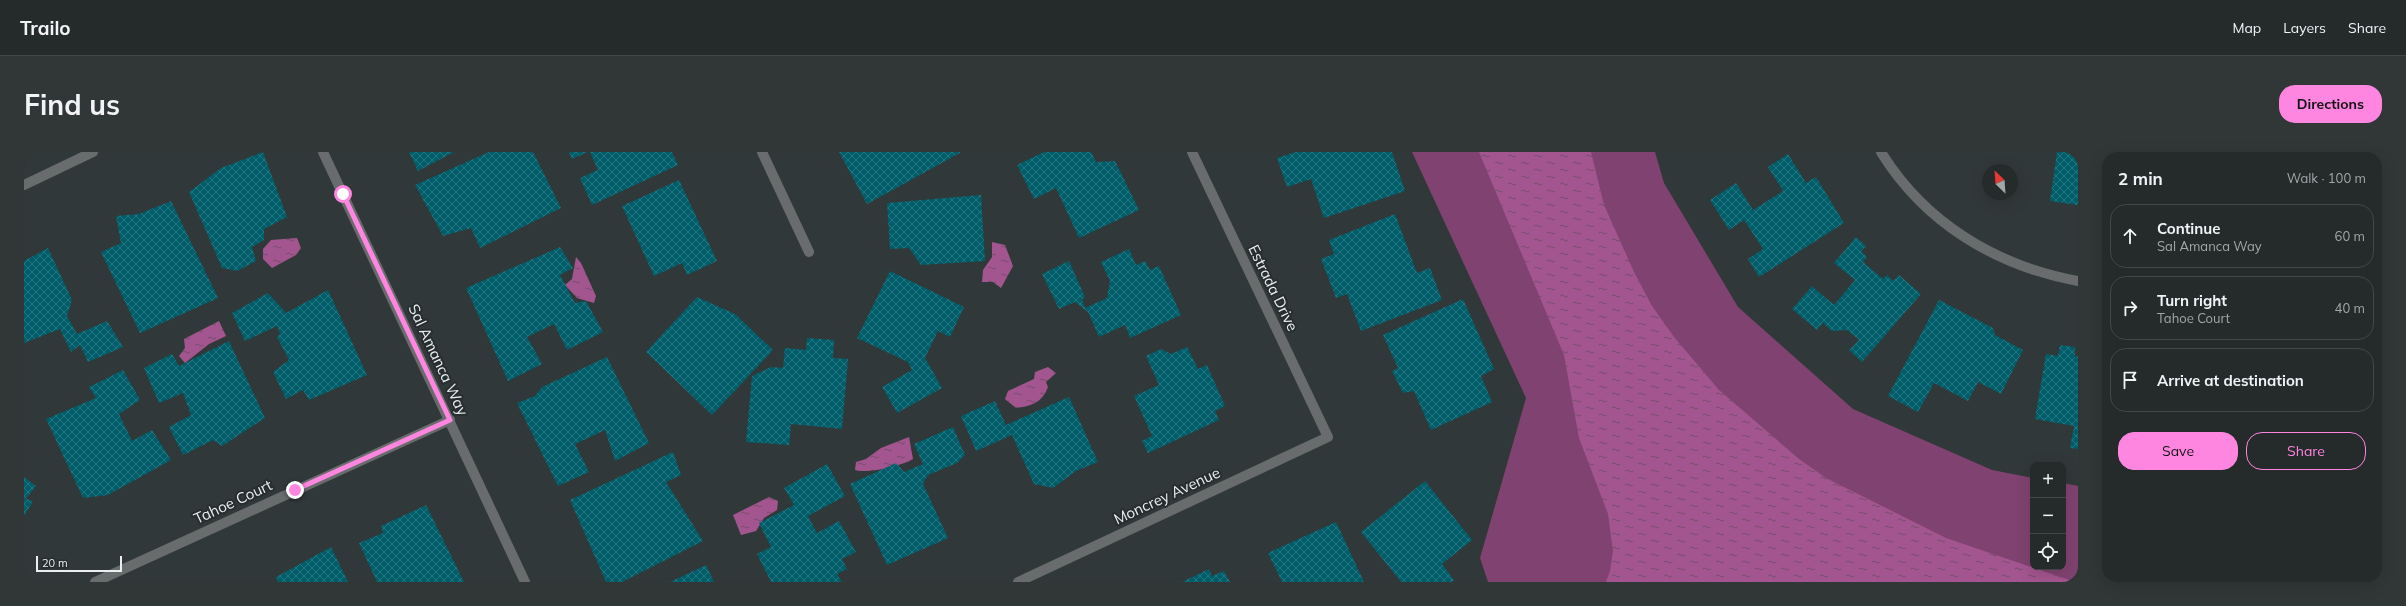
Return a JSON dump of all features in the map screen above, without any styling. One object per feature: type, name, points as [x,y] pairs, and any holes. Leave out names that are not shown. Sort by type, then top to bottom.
[{"type":"street","points":[[24,184],[93,152]]},
{"type":"street","name":"Sal Amanca Way","points":[[323,152],[525,582]]},
{"type":"street","points":[[762,152],[809,252]]},
{"type":"street","name":"Estrada Drive","points":[[1192,152],[1328,437]]},
{"type":"street","points":[[1881,152],[1895,175],[1941,223],[1989,253],[2062,278],[2078,281]]},
{"type":"street","name":"Tahoe Court","points":[[95,582],[450,420]]},
{"type":"street","name":"Moncrey Avenue","points":[[1018,582],[1328,437]]},
{"type":"shaded area","points":[[1412,152],[1655,152],[1664,183],[1738,307],[1853,409],[1992,470],[2030,477],[2030,570],[2066,570],[2066,484],[2078,486],[2078,582],[1488,582],[1480,558],[1526,398]]},
{"type":"water","points":[[1479,152],[1591,152],[1604,205],[1634,272],[1652,306],[1674,337],[1719,390],[1799,459],[1826,478],[1946,538],[2030,567],[2030,570],[2040,570],[2075,582],[1606,582],[1610,571],[1613,551],[1608,514],[1579,438],[1564,355]]},
{"type":"water","points":[[297,238],[301,248],[296,255],[272,268],[263,259],[263,249],[271,240]]},
{"type":"water","points":[[992,242],[1005,245],[1013,266],[1001,288],[993,282],[982,282],[983,270],[992,257]]},
{"type":"water","points":[[576,257],[581,263],[596,296],[594,303],[577,298],[565,285],[572,279]]},
{"type":"water","points":[[219,321],[226,336],[209,344],[185,363],[179,356],[185,348],[184,339]]},
{"type":"water","points":[[1048,367],[1056,373],[1046,382],[1048,387],[1043,397],[1035,403],[1016,408],[1005,399],[1008,391],[1034,379],[1035,372]]},
{"type":"water","points":[[909,437],[913,459],[908,462],[884,469],[868,471],[855,470],[856,462],[866,459],[881,448]]},
{"type":"water","points":[[769,497],[778,501],[777,510],[764,518],[756,531],[741,535],[733,515]]},
{"type":"building","points":[[263,152],[287,217],[264,229],[264,240],[252,247],[256,261],[237,271],[222,268],[189,192],[221,168]]},
{"type":"building","points":[[409,152],[454,152],[418,171]]},
{"type":"building","points":[[489,152],[533,152],[561,208],[480,248],[471,228],[443,236],[415,185]]},
{"type":"building","points":[[569,152],[588,152],[572,159]]},
{"type":"building","points":[[590,152],[672,152],[678,165],[592,205],[580,178],[598,170]]},
{"type":"building","points":[[839,152],[960,152],[960,153],[867,204]]},
{"type":"building","points":[[1044,152],[1091,152],[1096,162],[1115,161],[1139,210],[1079,238],[1056,188],[1034,199],[1017,165]]},
{"type":"building","points":[[1296,152],[1392,152],[1405,191],[1324,218],[1311,179],[1287,187],[1277,158]]},
{"type":"building","points":[[2057,152],[2078,152],[2078,205],[2050,201]]},
{"type":"building","points":[[1788,154],[1806,183],[1816,177],[1844,223],[1759,277],[1748,259],[1763,249],[1744,220],[1729,230],[1710,200],[1736,183],[1753,210],[1783,191],[1768,167]]},
{"type":"building","points":[[679,180],[717,261],[687,275],[682,263],[654,276],[622,206]]},
{"type":"building","points":[[981,195],[985,261],[921,265],[909,248],[890,249],[887,203]]},
{"type":"building","points":[[171,201],[218,298],[140,333],[101,252],[121,243],[116,216],[139,214]]},
{"type":"building","points":[[1395,214],[1417,273],[1430,268],[1442,300],[1361,331],[1347,294],[1336,298],[1321,259],[1334,254],[1329,240]]},
{"type":"building","points":[[1856,237],[1866,246],[1861,251],[1867,257],[1863,262],[1883,279],[1887,275],[1893,281],[1899,275],[1921,294],[1862,362],[1849,350],[1859,340],[1847,330],[1832,331],[1823,323],[1817,330],[1792,309],[1812,286],[1834,305],[1855,280],[1834,263]]},
{"type":"building","points":[[560,247],[573,268],[560,275],[575,303],[586,301],[603,332],[567,350],[554,324],[527,337],[542,364],[508,381],[466,288]]},
{"type":"building","points":[[48,248],[72,300],[67,316],[77,334],[107,321],[123,347],[88,362],[80,345],[71,352],[60,329],[24,343],[24,261]]},
{"type":"building","points":[[1129,249],[1136,265],[1145,261],[1150,270],[1159,266],[1181,315],[1130,338],[1125,325],[1099,337],[1088,312],[1075,302],[1059,309],[1042,274],[1069,261],[1085,297],[1082,300],[1085,308],[1107,298],[1110,281],[1101,262]]},
{"type":"building","points":[[890,271],[964,307],[950,337],[938,331],[925,358],[942,388],[897,413],[882,387],[912,370],[908,362],[857,338]]},
{"type":"building","points":[[328,290],[367,375],[309,400],[303,390],[286,399],[273,372],[289,360],[277,337],[280,334],[277,326],[245,341],[232,313],[268,293],[286,313]]},
{"type":"building","points":[[697,297],[735,314],[773,350],[712,415],[646,352]]},
{"type":"building","points":[[1463,299],[1494,369],[1481,376],[1492,402],[1431,430],[1414,391],[1403,393],[1392,371],[1398,368],[1383,335]]},
{"type":"building","points":[[1939,300],[1993,328],[1995,335],[2023,350],[2001,394],[1978,382],[1968,401],[1934,383],[1918,412],[1888,396]]},
{"type":"building","points":[[807,338],[834,340],[833,358],[848,359],[842,429],[791,424],[789,445],[746,442],[752,376],[771,367],[783,368],[785,348],[806,350]]},
{"type":"building","points":[[229,341],[265,418],[222,446],[213,440],[183,455],[169,427],[191,415],[183,393],[159,403],[144,368],[172,354],[179,366]]},
{"type":"building","points":[[2060,345],[2075,347],[2075,357],[2078,356],[2078,449],[2070,448],[2074,426],[2035,419],[2046,354],[2058,356]]},
{"type":"building","points":[[1187,347],[1198,369],[1207,365],[1225,406],[1215,411],[1219,420],[1148,453],[1142,441],[1152,436],[1134,396],[1159,385],[1146,356],[1161,349],[1171,354]]},
{"type":"building","points":[[607,357],[649,443],[615,461],[605,430],[575,444],[589,472],[558,486],[517,403],[535,396],[542,387]]},
{"type":"building","points":[[123,370],[140,400],[119,414],[132,441],[152,430],[171,460],[108,495],[83,498],[46,419],[96,398],[89,387]]},
{"type":"building","points":[[1069,397],[1098,462],[1076,471],[1053,488],[1034,484],[1012,435],[976,451],[961,416],[995,401],[1006,425]]},
{"type":"building","points":[[953,427],[965,455],[957,463],[928,475],[923,484],[948,538],[887,565],[850,484],[896,463],[904,472],[923,464],[914,444]]},
{"type":"building","points":[[673,452],[681,475],[666,482],[703,541],[622,582],[606,582],[570,500]]},
{"type":"building","points":[[827,464],[845,496],[808,516],[817,533],[839,521],[856,552],[842,559],[847,569],[837,574],[842,582],[771,582],[757,554],[771,547],[759,523],[794,505],[784,488]]},
{"type":"building","points":[[24,477],[36,486],[26,499],[33,501],[24,516]]},
{"type":"building","points":[[1425,481],[1472,540],[1442,564],[1454,580],[1452,582],[1401,582],[1361,532]]},
{"type":"building","points":[[426,505],[464,582],[377,582],[359,543],[383,533],[381,526]]},
{"type":"building","points":[[1336,522],[1364,582],[1282,582],[1268,553]]},
{"type":"building","points":[[331,547],[348,582],[278,582],[276,577]]},
{"type":"building","points":[[706,565],[714,582],[670,582]]},
{"type":"building","points":[[1209,569],[1212,576],[1224,571],[1230,582],[1182,582]]},
{"type":"route","points":[[295,490],[450,420],[343,194]]}]
